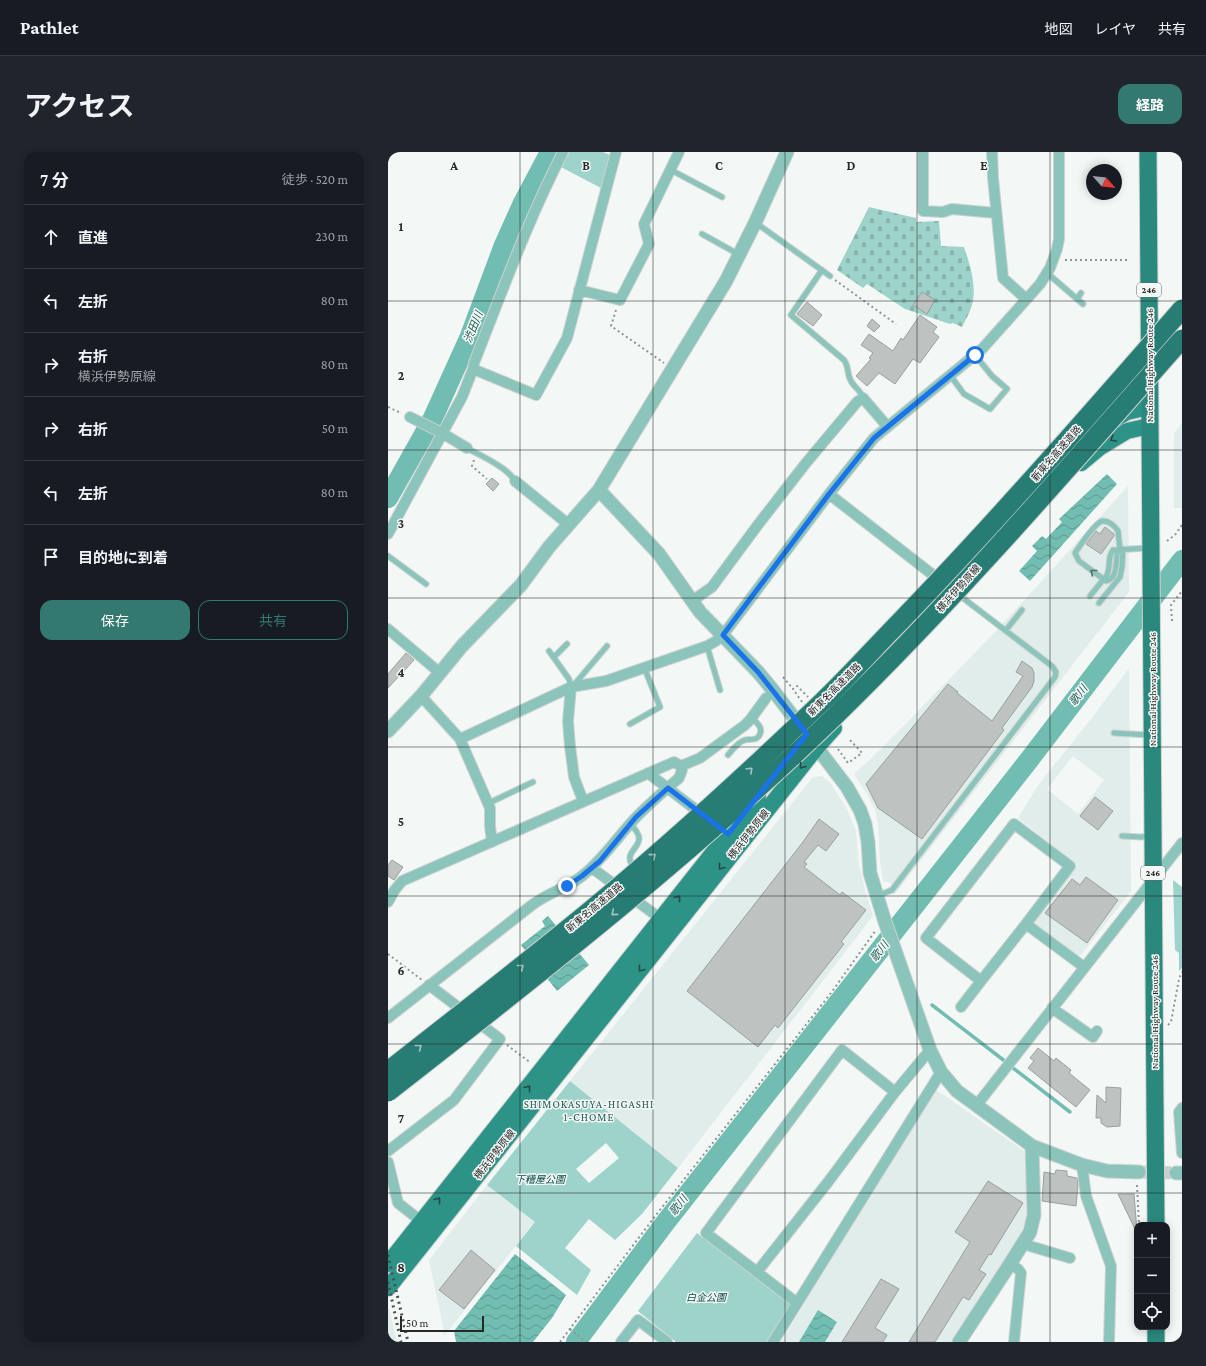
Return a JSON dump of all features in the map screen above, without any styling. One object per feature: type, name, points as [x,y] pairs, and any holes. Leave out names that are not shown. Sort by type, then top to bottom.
[{"type":"highway","name":"National Highway Route 246","points":[[1148,152],[1156,1222]]},
{"type":"highway","name":"新東名高速道路","points":[[388,1071],[491,991],[593,908],[695,820],[824,700],[924,598],[1018,495],[1182,309]]},
{"type":"highway","name":"新東名高速道路","points":[[388,1092],[604,922],[689,850],[765,782],[835,716],[950,599],[1046,494],[1182,339]]},
{"type":"highway","points":[[1156,1330],[1156,1342]]},
{"type":"main road","name":"横浜伊勢原線","points":[[388,1264],[427,1226],[817,747],[1034,485],[1091,435],[1113,419],[1127,412],[1149,407]]},
{"type":"main road","name":"横浜伊勢原線","points":[[388,1288],[427,1226],[661,919],[807,734],[949,588],[1044,494],[1098,448],[1127,431],[1149,426]]},
{"type":"street","points":[[388,534],[440,432],[462,396],[548,180],[563,152]]},
{"type":"street","points":[[580,290],[620,300],[649,244],[644,224],[680,152]]},
{"type":"street","points":[[388,731],[421,696],[462,646],[521,585],[548,547],[599,490],[726,281],[756,223],[787,152]]},
{"type":"street","points":[[923,152],[924,211],[942,212],[952,209],[996,213]]},
{"type":"street","points":[[992,152],[996,213],[1003,278],[1026,299]]},
{"type":"street","points":[[460,739],[572,687],[606,681],[707,646],[723,635],[829,494],[874,438],[982,349],[1047,274],[1054,260],[1058,239],[1059,152]]},
{"type":"street","points":[[473,369],[536,395],[566,338],[580,290],[614,153]]},
{"type":"street","points":[[692,601],[712,587],[747,538],[806,463],[857,402],[863,398],[887,426]]},
{"type":"street","points":[[410,417],[467,448]]},
{"type":"street","points":[[515,481],[568,524]]},
{"type":"street","points":[[599,490],[659,554],[700,612],[758,672],[847,787],[860,810],[868,842],[870,873],[884,921],[930,1050],[941,1072],[957,1091],[1032,1146],[1082,1165],[1107,1170],[1138,1179]]},
{"type":"street","points":[[829,494],[949,588]]},
{"type":"street","points":[[388,629],[440,673]]},
{"type":"street","points":[[572,687],[568,721],[570,746],[574,777],[583,801]]},
{"type":"street","points":[[421,696],[460,739],[489,803],[492,842]]},
{"type":"street","points":[[681,766],[700,758],[752,718],[766,698]]},
{"type":"street","points":[[388,902],[402,881],[674,762],[681,766]]},
{"type":"street","points":[[388,1018],[539,900],[573,882],[592,868],[610,849],[630,824],[681,775],[681,766]]},
{"type":"street","points":[[648,773],[728,834]]},
{"type":"street","points":[[961,1007],[1070,866],[1014,824],[926,938],[981,981]]},
{"type":"street","points":[[976,1106],[1182,844]]},
{"type":"street","points":[[592,868],[661,919]]},
{"type":"street","points":[[1026,924],[1084,968]]},
{"type":"street","points":[[388,1150],[454,1100],[500,1039],[429,985]]},
{"type":"street","points":[[1052,1008],[1093,1037]]},
{"type":"street","points":[[797,1303],[706,1233],[842,1050],[895,1092]]},
{"type":"street","points":[[757,1272],[828,1182],[895,1092],[930,1050]]},
{"type":"street","points":[[773,1342],[941,1072]]},
{"type":"street","points":[[1182,1108],[1179,1112],[1182,1153]]},
{"type":"street","points":[[959,1342],[1030,1232],[1034,1215],[1032,1146]]},
{"type":"street","points":[[388,1162],[390,1179],[398,1203],[427,1226]]},
{"type":"street","points":[[1082,1165],[1086,1196],[1111,1266],[1109,1342]]},
{"type":"street","points":[[1023,1244],[1066,1260]]},
{"type":"street","points":[[1010,1264],[1021,1273],[1014,1342]]},
{"type":"street","points":[[621,1342],[638,1320],[667,1342]]},
{"type":"lane","points":[[671,170],[722,197]]},
{"type":"lane","points":[[756,223],[830,276]]},
{"type":"lane","points":[[702,234],[740,255]]},
{"type":"lane","points":[[822,270],[791,315],[844,360],[849,370],[848,376],[863,398]]},
{"type":"lane","points":[[1047,274],[1083,304]]},
{"type":"lane","points":[[1077,299],[1081,293]]},
{"type":"lane","points":[[950,375],[964,394],[990,409],[1007,389],[992,376],[975,355]]},
{"type":"lane","points":[[467,448],[512,476],[515,481]]},
{"type":"lane","points":[[1099,603],[1120,577],[1122,567],[1118,531],[1108,522],[1104,521],[1096,525],[1077,550],[1076,557],[1103,580]]},
{"type":"lane","points":[[1090,596],[1109,572],[1110,554],[1113,550],[1151,548]]},
{"type":"lane","points":[[388,556],[426,584]]},
{"type":"lane","points":[[876,896],[892,890],[1055,677],[1056,672],[1052,666],[949,588]]},
{"type":"lane","points":[[1006,630],[1022,610]]},
{"type":"lane","points":[[554,658],[567,644]]},
{"type":"lane","points":[[572,687],[607,646]]},
{"type":"lane","points":[[707,646],[720,690]]},
{"type":"lane","points":[[549,651],[569,679],[572,687]]},
{"type":"lane","points":[[630,724],[660,708],[644,667]]},
{"type":"lane","points":[[728,755],[744,740],[753,740],[760,735],[761,727],[752,718]]},
{"type":"lane","points":[[1114,733],[1152,735]]},
{"type":"lane","points":[[489,803],[533,782]]},
{"type":"lane","points":[[630,824],[636,831],[639,839],[638,843],[630,854],[630,863]]},
{"type":"lane","points":[[1122,836],[1152,836]]},
{"type":"path","points":[[1054,260],[1130,260]]},
{"type":"path","points":[[830,276],[896,324]]},
{"type":"path","points":[[620,300],[611,326],[673,369]]},
{"type":"path","points":[[388,407],[410,417]]},
{"type":"path","points":[[477,454],[472,466],[487,479]]},
{"type":"path","points":[[1167,541],[1175,535],[1182,526]]},
{"type":"path","points":[[1172,620],[1172,605],[1182,591]]},
{"type":"path","points":[[783,678],[803,702]]},
{"type":"path","points":[[793,689],[797,686],[809,698]]},
{"type":"path","points":[[838,749],[848,763],[862,753],[849,739]]},
{"type":"path","points":[[560,1342],[656,1215],[831,993],[884,921]]},
{"type":"path","points":[[388,954],[429,985]]},
{"type":"path","points":[[1166,1029],[1171,1022],[1179,979],[1182,972]]},
{"type":"path","points":[[500,1039],[534,1064]]},
{"type":"path","points":[[1138,1179],[1139,1222]]},
{"type":"path","points":[[570,1329],[586,1342]]},
{"type":"shaded area","points":[[1182,423],[1182,508],[1174,508],[1174,433]]},
{"type":"shaded area","points":[[1128,486],[1129,592],[894,895],[891,883],[883,881],[880,862],[878,824],[875,810],[854,774],[881,749],[996,631]]},
{"type":"shaded area","points":[[1129,668],[1131,891],[1081,955],[1076,956],[1035,925],[1035,920],[1077,865],[1018,818],[1039,784],[1091,719]],"holes":[[[1073,756],[1104,780],[1078,814],[1047,789]]]},
{"type":"shaded area","points":[[822,776],[831,784],[847,809],[856,831],[859,865],[873,916],[678,1168],[570,1081],[813,777]]},
{"type":"shaded area","points":[[935,1089],[1024,1151],[1026,1164],[1026,1222],[1013,1247],[950,1342],[781,1342]]},
{"type":"shaded area","points":[[487,1185],[535,1222],[444,1336],[429,1260]]},
{"type":"shaded area","points":[[389,1308],[397,1342],[388,1342]]},
{"type":"green space","points":[[566,152],[603,152],[610,155],[601,188],[559,166]]},
{"type":"green space","points":[[869,207],[916,218],[916,222],[939,221],[941,246],[964,247],[969,261],[974,293],[971,308],[962,327],[905,309],[867,284],[863,288],[837,270]]},
{"type":"green space","points":[[1173,880],[1182,887],[1182,968],[1179,971],[1179,953],[1175,950]]},
{"type":"green space","name":"下糟屋公園","points":[[570,1081],[678,1168],[642,1214],[615,1240],[589,1219],[565,1248],[591,1270],[577,1295],[516,1246],[535,1222],[487,1185]],"holes":[[[606,1143],[619,1158],[589,1183],[576,1169]]]},
{"type":"green space","name":"白金公園","points":[[697,1233],[792,1303],[768,1342],[676,1342],[638,1311]]},
{"type":"water","points":[[1107,474],[1117,484],[1030,581],[1019,571],[1037,551],[1032,546],[1042,536],[1046,539],[1062,522],[1059,519]]},
{"type":"water","points":[[548,916],[589,965],[557,991],[521,945],[545,926],[542,921]]},
{"type":"water","points":[[515,1254],[566,1295],[552,1318],[533,1342],[456,1342],[454,1331]]},
{"type":"water","points":[[818,1310],[837,1322],[825,1342],[799,1342]]},
{"type":"building","points":[[922,292],[935,300],[927,314],[913,305]]},
{"type":"building","points":[[807,302],[822,315],[813,326],[797,314]]},
{"type":"building","points":[[920,315],[937,327],[933,332],[939,337],[920,363],[913,359],[895,384],[879,373],[867,386],[856,376],[871,359],[869,358],[873,353],[861,345],[869,334],[893,351],[901,338],[903,340]]},
{"type":"building","points":[[872,319],[880,326],[874,332],[867,326]]},
{"type":"building","points":[[492,478],[499,484],[493,491],[486,484]]},
{"type":"building","points":[[1105,527],[1114,534],[1114,536],[1101,554],[1086,544],[1096,531],[1100,534]]},
{"type":"building","points":[[406,653],[414,660],[388,688],[388,674]]},
{"type":"building","points":[[1022,661],[1032,668],[1034,673],[1032,687],[1002,728],[1004,730],[922,839],[878,808],[866,784],[948,684],[992,721],[1023,676],[1016,672]]},
{"type":"building","points":[[1095,797],[1113,811],[1098,830],[1080,816]]},
{"type":"building","points":[[819,819],[839,834],[826,851],[818,845],[804,862],[807,864],[804,867],[840,895],[842,892],[866,910],[841,942],[844,944],[778,1028],[775,1025],[758,1047],[687,991],[803,842]]},
{"type":"building","points":[[392,860],[403,867],[394,880],[388,876],[388,865]]},
{"type":"building","points":[[1086,877],[1118,900],[1087,943],[1045,913],[1072,879],[1080,885]]},
{"type":"building","points":[[1038,1048],[1054,1061],[1056,1058],[1071,1070],[1069,1073],[1090,1090],[1076,1107],[1028,1068],[1034,1061],[1030,1058]]},
{"type":"building","points":[[1106,1087],[1121,1088],[1120,1126],[1107,1127],[1101,1123],[1101,1118],[1096,1118],[1097,1095],[1106,1103]]},
{"type":"building","points":[[1056,1170],[1067,1171],[1067,1176],[1077,1178],[1078,1185],[1076,1206],[1042,1201],[1044,1172],[1055,1174]]},
{"type":"building","points":[[988,1181],[1023,1203],[991,1255],[989,1254],[979,1270],[986,1274],[969,1300],[963,1297],[935,1342],[909,1342],[970,1242],[955,1232]]},
{"type":"building","points":[[1118,1194],[1134,1194],[1136,1222],[1134,1222],[1134,1227]]},
{"type":"building","points":[[471,1250],[495,1270],[464,1309],[439,1290]]},
{"type":"building","points":[[881,1279],[899,1289],[875,1328],[887,1335],[883,1342],[842,1342]]},
{"type":"waterway","name":"渋田川","points":[[388,498],[432,420],[470,336],[504,245],[522,205],[550,152]]},
{"type":"waterway","name":"歌川","points":[[576,1342],[665,1223],[1029,760],[1182,560]]},
{"type":"waterway","points":[[932,1005],[1006,1062]]},
{"type":"waterway","points":[[1013,1068],[1070,1112]]},
{"type":"tunnel","points":[[1139,1172],[1176,1173]]},
{"type":"railway","points":[[388,1255],[408,1342]]},
{"type":"railway","points":[[388,1282],[401,1342]]},
{"type":"district","name":"SHIMOKASUYA-HIGASHI 1-CHOME","points":[[589,1110]]},
{"type":"route","points":[[567,886],[600,861],[636,817],[668,788],[728,834],[807,734],[758,672],[723,635],[829,494],[874,438],[975,355]]}]
